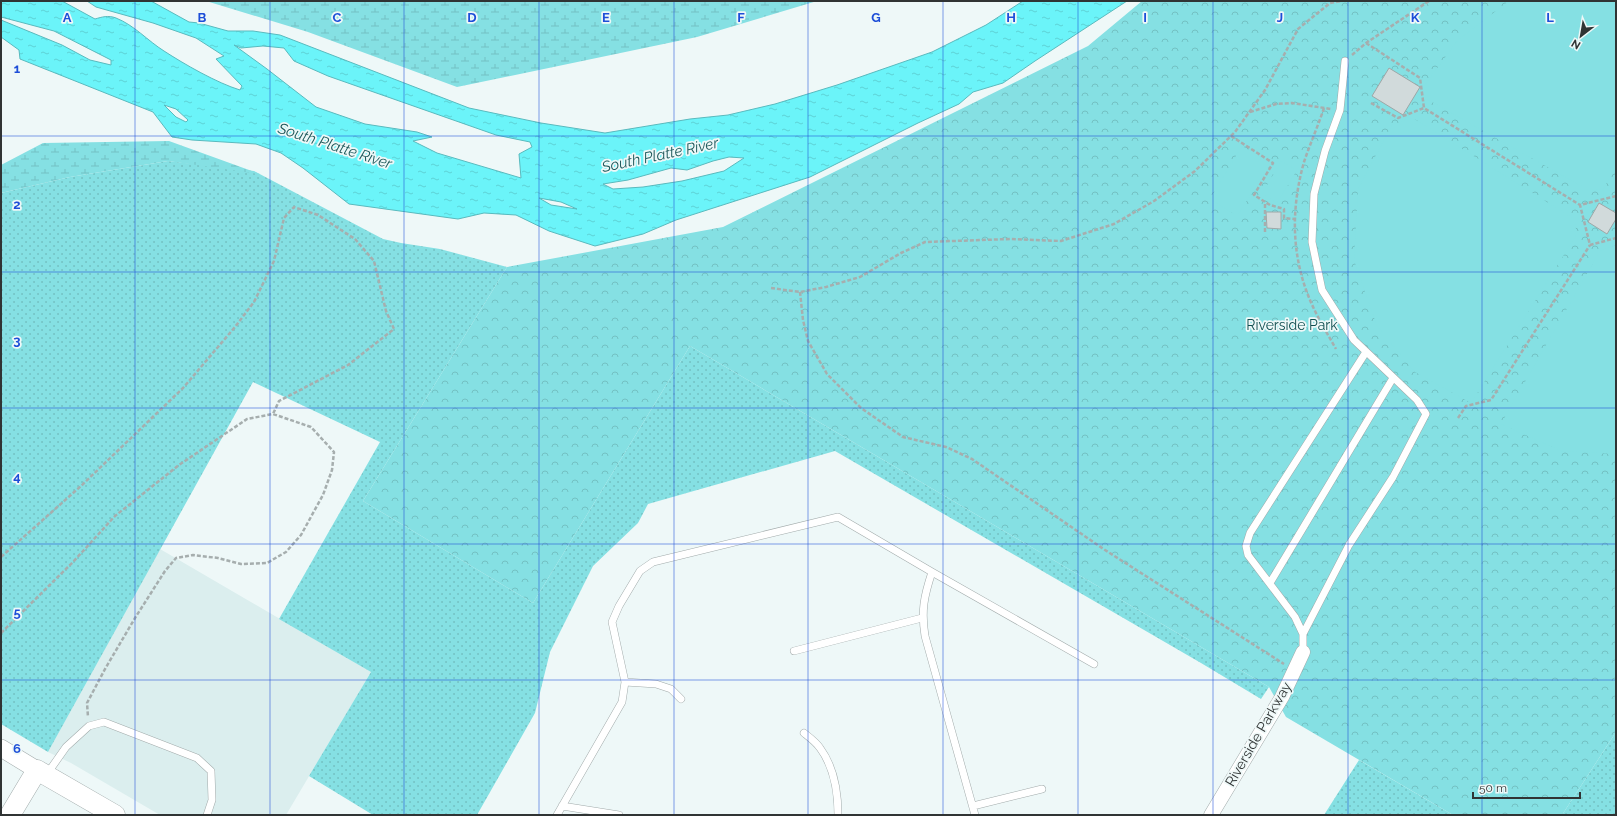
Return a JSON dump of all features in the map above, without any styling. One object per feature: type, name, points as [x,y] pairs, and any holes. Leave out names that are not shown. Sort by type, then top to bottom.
[{"type":"main road","points":[[10,815],[42,772],[115,815]]},
{"type":"street","name":"Riverside Parkway","points":[[1211,815],[1282,697],[1303,652]]},
{"type":"street","points":[[1,748],[42,772]]},
{"type":"lane","points":[[1303,634],[1349,546],[1393,476],[1426,414],[1417,400],[1354,340],[1322,290],[1312,242],[1314,194],[1325,151],[1340,110],[1345,61]]},
{"type":"lane","points":[[1303,652],[1303,634],[1295,616],[1248,555],[1246,546],[1250,533],[1366,352]]},
{"type":"lane","points":[[1270,583],[1393,378]]},
{"type":"lane","points":[[557,815],[622,702],[624,682],[612,622],[619,606],[640,571],[653,562],[838,517],[1094,664]]},
{"type":"lane","points":[[932,572],[925,592],[922,618],[925,636],[975,815]]},
{"type":"lane","points":[[794,651],[922,618]]},
{"type":"lane","points":[[624,682],[656,684],[671,689],[681,699]]},
{"type":"lane","points":[[42,772],[89,726],[104,722],[197,758],[211,771],[212,800],[207,815]]},
{"type":"lane","points":[[804,733],[820,747],[830,768],[838,794],[838,815]]},
{"type":"lane","points":[[973,806],[1042,789]]},
{"type":"lane","points":[[562,806],[619,815]]},
{"type":"path","points":[[771,288],[800,292],[826,287],[860,277],[901,253],[925,242],[1010,239],[1061,241],[1114,224],[1154,201],[1195,172],[1230,136],[1265,90],[1298,29],[1330,4],[1341,1]]},
{"type":"path","points":[[1345,61],[1366,43],[1429,1]]},
{"type":"path","points":[[1366,43],[1420,78],[1424,108]]},
{"type":"path","points":[[1249,112],[1276,104],[1292,103],[1340,110]]},
{"type":"path","points":[[1371,103],[1398,118],[1424,108]]},
{"type":"path","points":[[1424,108],[1580,205],[1590,245]]},
{"type":"path","points":[[1230,136],[1273,163],[1254,195],[1270,205],[1284,209],[1284,218],[1294,219]]},
{"type":"path","points":[[1580,205],[1616,196]]},
{"type":"path","points":[[1265,202],[1265,232]]},
{"type":"path","points":[[1,557],[81,486],[183,388],[235,326],[254,302],[274,261],[284,218],[294,207],[318,215],[355,239],[374,261],[386,311],[394,329],[348,365],[279,401],[273,414]]},
{"type":"path","points":[[1458,418],[1466,406],[1492,400],[1590,245],[1616,238]]},
{"type":"path","points":[[800,292],[803,320],[808,341],[827,374],[861,408],[903,437],[946,447],[972,459],[1105,550],[1285,664]]},
{"type":"path","points":[[1,633],[73,562],[115,516],[179,465],[247,419],[273,414],[311,428],[334,452],[332,470],[323,495],[301,535],[286,552],[267,562],[241,564],[218,558],[193,555],[176,558],[165,571],[135,618],[87,703],[89,726]]},
{"type":"shaded area","points":[[160,549],[371,672],[286,815],[160,815],[71,763],[48,752]]},
{"type":"green space","points":[[206,1],[817,1],[697,37],[457,87],[308,32]]},
{"type":"green space","name":"Riverside Park","points":[[1142,1],[1616,1],[1616,732],[1562,815],[1453,815],[1286,717],[1269,687],[690,346],[533,603],[363,501],[507,267],[723,227],[1088,46]]},
{"type":"green space","points":[[1509,1],[1616,1],[1616,168],[1603,189],[1590,191],[1418,94],[1458,40]]},
{"type":"green space","points":[[1413,118],[1574,219],[1577,234],[1471,403],[1415,372],[1377,326],[1354,260],[1358,189],[1392,125]]},
{"type":"green space","points":[[169,141],[260,174],[168,161],[70,177],[1,193],[1,165],[43,143]]},
{"type":"green space","points":[[1242,146],[1271,163],[1237,216],[1210,199]]},
{"type":"green space","points":[[168,161],[254,171],[383,239],[440,249],[507,267],[363,501],[533,603],[690,346],[1269,687],[1261,699],[835,451],[648,504],[638,523],[593,566],[550,652],[535,713],[477,815],[373,815],[309,776],[371,672],[279,619],[380,442],[253,382],[48,752],[1,724],[1,193],[70,177]]},
{"type":"green space","points":[[1281,161],[1297,170],[1277,203],[1262,194]]},
{"type":"green space","points":[[1616,245],[1616,454],[1561,451],[1501,424],[1600,251]]},
{"type":"green space","points":[[1616,732],[1616,815],[1562,815]]},
{"type":"green space","points":[[1359,760],[1453,815],[1324,815]]},
{"type":"water","name":"South Platte River","points":[[1,1],[62,1],[95,19],[110,17],[123,21],[181,62],[211,78],[240,90],[242,86],[216,59],[224,56],[196,38],[153,23],[96,7],[87,1],[151,1],[189,22],[199,23],[228,31],[253,31],[280,35],[469,108],[541,123],[605,133],[690,119],[728,115],[775,104],[837,85],[932,52],[986,25],[1023,1],[1127,1],[1003,83],[973,92],[959,104],[810,177],[676,220],[643,234],[595,246],[549,231],[516,215],[484,213],[458,219],[349,204],[281,153],[256,144],[192,140],[172,137],[153,112],[20,59],[19,50],[1,37],[1,20],[62,45],[90,60],[111,65],[111,60],[54,31],[1,17]],"holes":[[[234,45],[241,48],[263,46],[284,48],[294,61],[328,76],[496,135],[530,142],[532,147],[519,154],[521,178],[437,153],[413,141],[432,137],[417,132],[365,124],[316,107]],[[164,105],[176,109],[188,120],[186,122],[176,117]],[[729,157],[744,158],[724,171],[682,181],[643,187],[613,189],[603,184],[628,180],[671,168],[687,170]],[[539,198],[561,202],[577,209],[551,205]]]},
{"type":"building","points":[[1389,68],[1420,87],[1403,115],[1372,96]]},
{"type":"building","points":[[1599,203],[1616,213],[1616,219],[1607,234],[1588,222]]},
{"type":"building","points":[[1266,212],[1281,212],[1281,229],[1267,228]]}]
